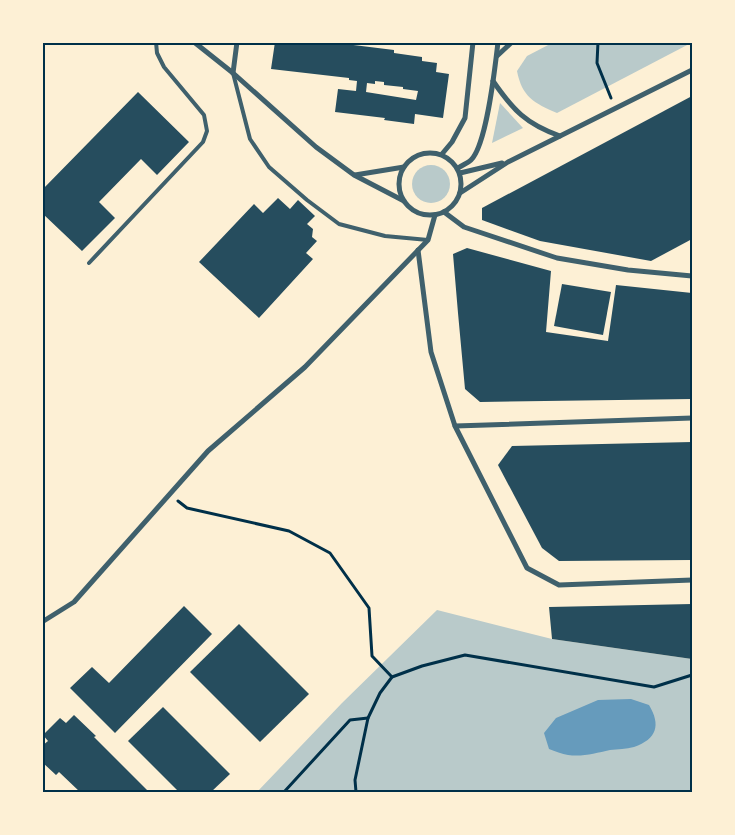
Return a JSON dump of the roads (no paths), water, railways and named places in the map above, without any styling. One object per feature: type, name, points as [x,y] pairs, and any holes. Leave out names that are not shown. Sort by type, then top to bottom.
[{"type":"street","points":[[194,42],[233,73],[316,147],[354,175],[404,201],[415,212],[435,215],[444,212],[452,206],[459,198],[460,193],[462,179],[459,170],[451,160],[442,154],[431,152],[420,154],[411,159],[399,177],[399,188],[404,201]]},
{"type":"street","points":[[233,73],[237,42]]},
{"type":"street","points":[[442,154],[452,142],[465,118],[473,42]]},
{"type":"street","points":[[459,170],[472,159],[478,149],[486,121],[498,42]]},
{"type":"street","points":[[496,56],[512,42]]},
{"type":"street","points":[[460,193],[508,162],[692,70]]},
{"type":"street","points":[[493,81],[520,116],[540,129],[560,136]]},
{"type":"street","points":[[459,170],[508,162]]},
{"type":"street","points":[[354,175],[404,167]]},
{"type":"street","points":[[444,212],[464,227],[557,258],[628,270],[692,276]]},
{"type":"street","points":[[42,622],[74,602],[208,452],[304,367],[428,240],[435,215]]},
{"type":"street","points":[[418,250],[431,352],[455,426],[527,568],[559,585],[692,580]]},
{"type":"street","points":[[455,426],[692,418]]},
{"type":"lane","points":[[89,263],[203,142],[207,130],[204,115],[164,67],[157,53],[156,42]]},
{"type":"lane","points":[[233,73],[250,139],[269,167],[307,200],[339,224],[385,236],[428,240]]},
{"type":"water","points":[[631,699],[649,705],[655,719],[655,731],[642,744],[631,748],[579,755],[566,755],[549,749],[544,733],[556,718],[598,700]]}]
